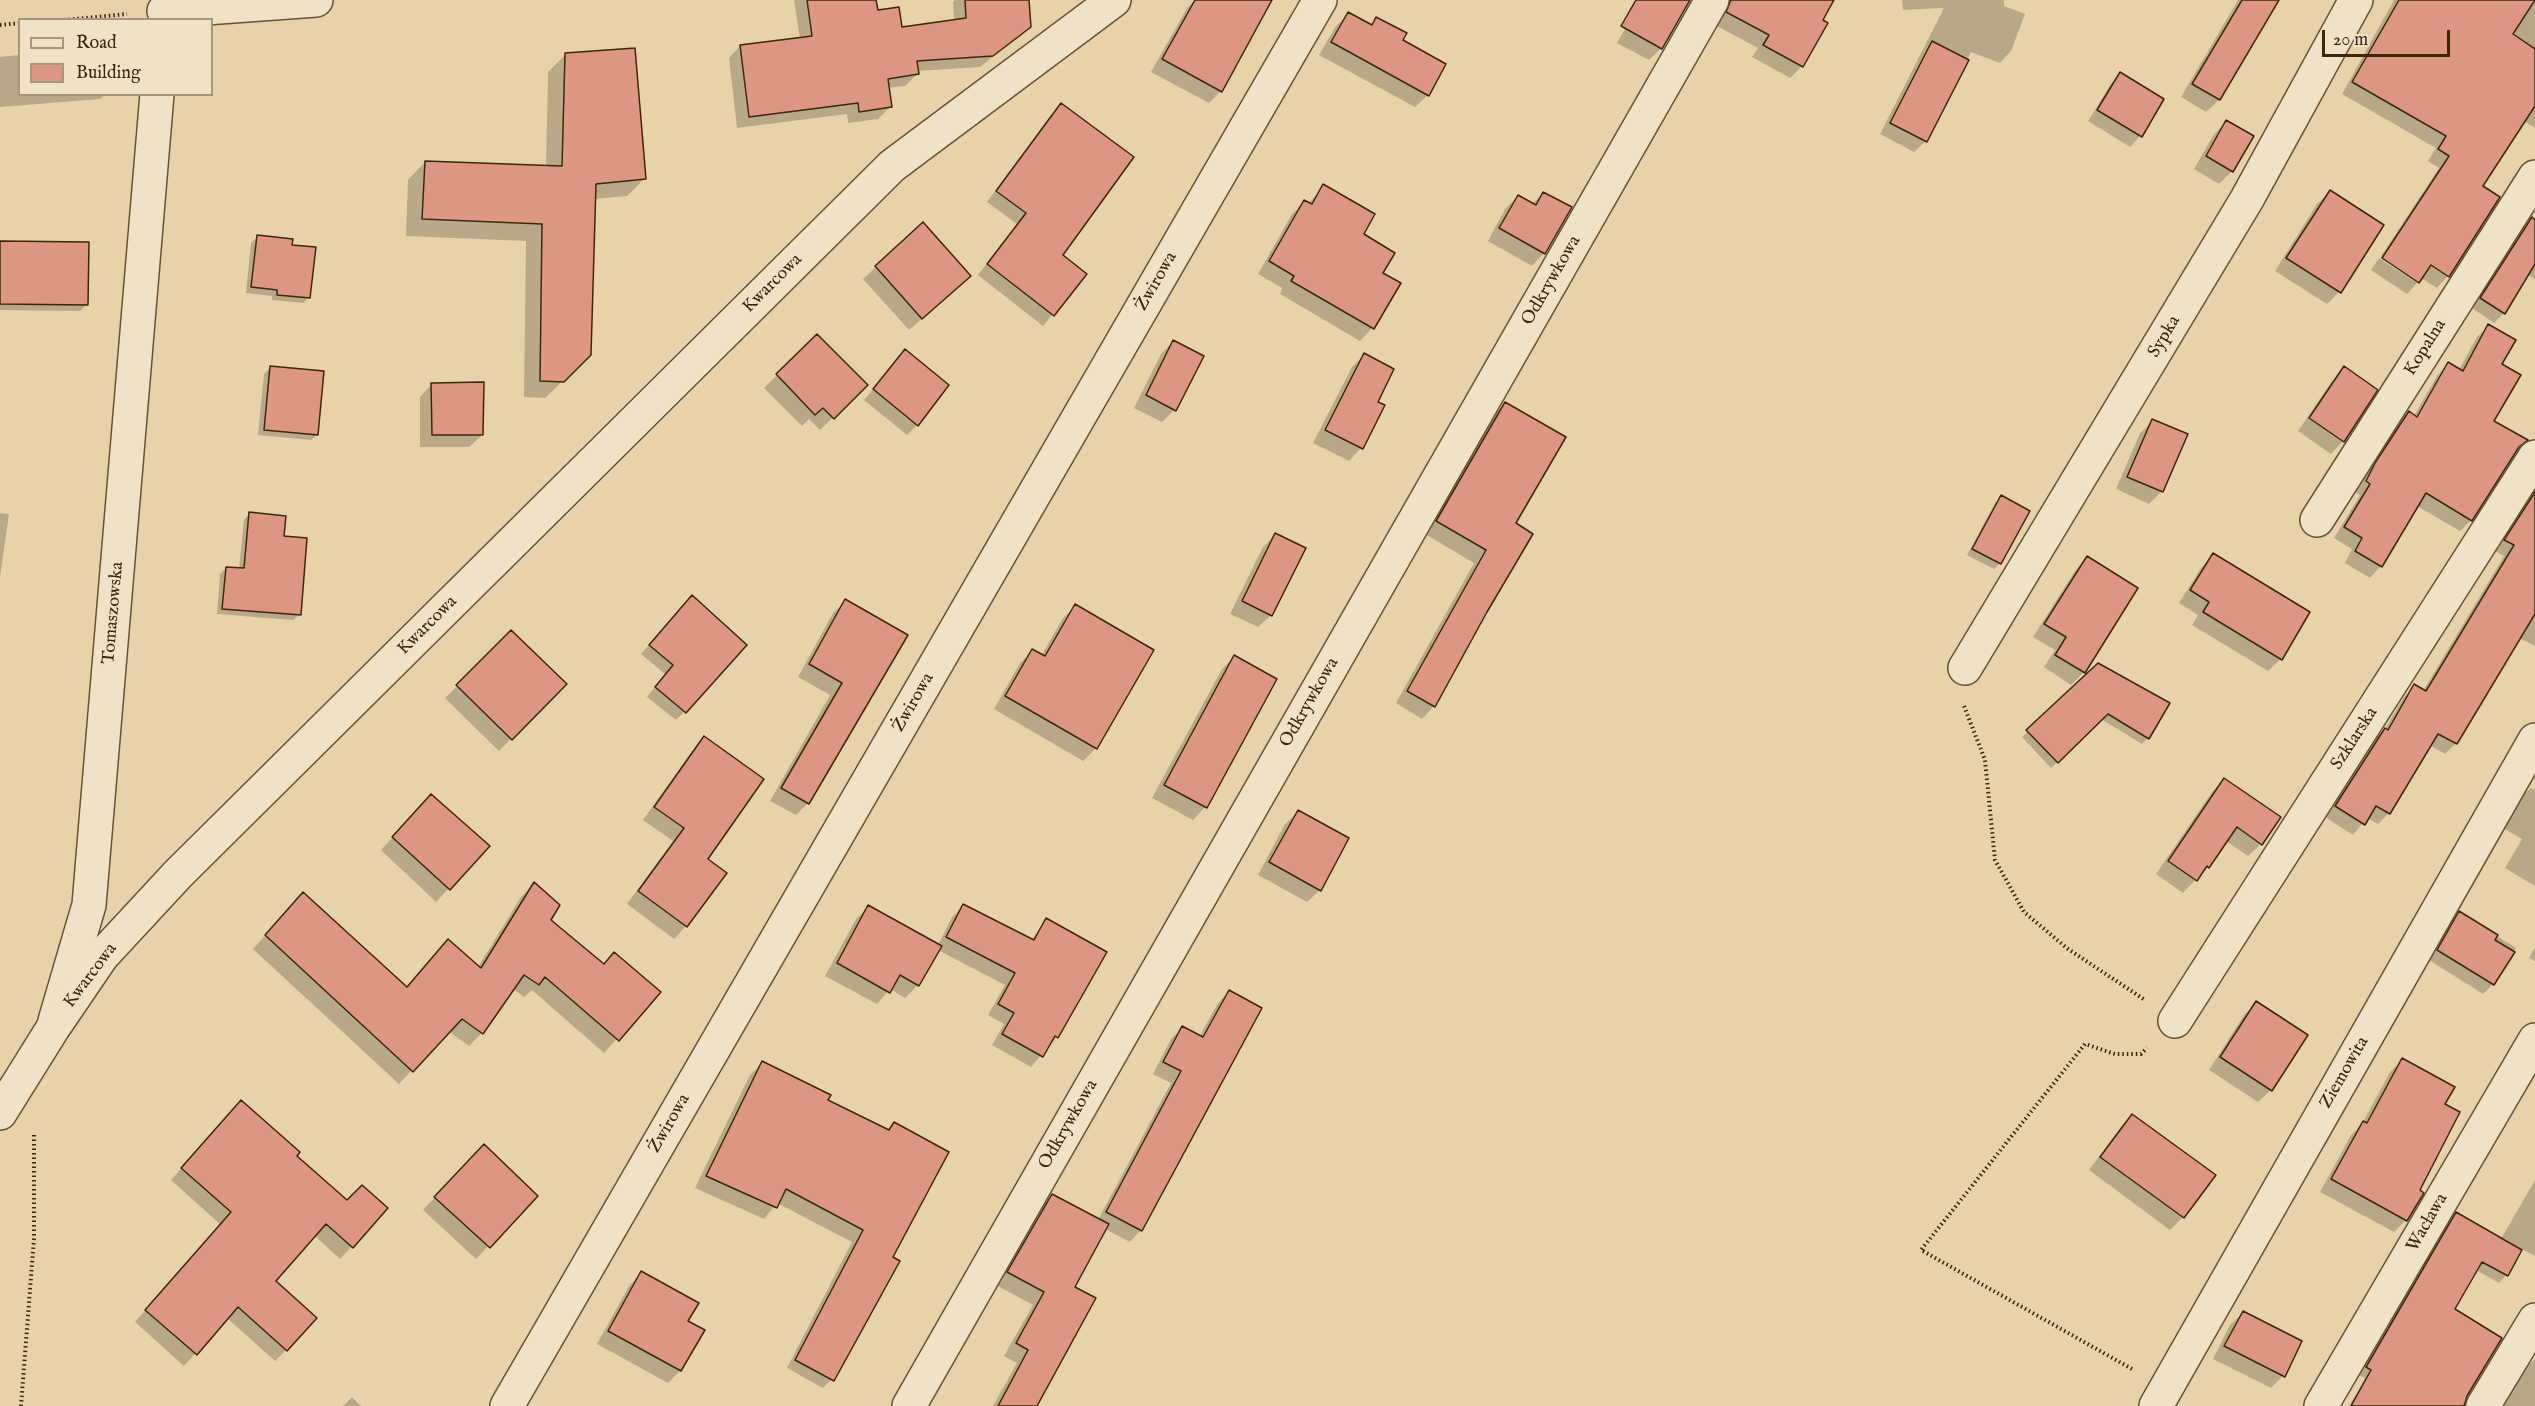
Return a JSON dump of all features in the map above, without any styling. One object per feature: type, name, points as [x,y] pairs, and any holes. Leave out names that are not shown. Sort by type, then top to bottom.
[{"type":"street","points":[[165,10],[316,0]]},
{"type":"street","name":"Kwarcowa","points":[[52,1028],[102,956],[178,874],[892,166],[1114,0]]},
{"type":"street","name":"Żwirowa","points":[[507,1406],[1320,0]]},
{"type":"street","name":"Odkrywkowa","points":[[909,1406],[1712,0]]},
{"type":"street","name":"Sypka","points":[[1965,668],[2247,200],[2356,0]]},
{"type":"street","name":"Tomaszowska","points":[[0,1113],[52,1028],[89,905],[157,96]]},
{"type":"street","name":"Kopalna","points":[[2317,520],[2535,177]]},
{"type":"street","name":"Szklarska","points":[[2175,1020],[2535,456]]},
{"type":"street","name":"Ziemowita","points":[[2161,1397],[2535,740]]},
{"type":"street","name":"Wacława","points":[[2321,1406],[2535,1040]]},
{"type":"street","points":[[2483,1406],[2535,1320]]},
{"type":"path","points":[[84,18],[165,10]]},
{"type":"path","points":[[0,25],[18,23]]},
{"type":"path","points":[[1965,668],[1958,689],[1985,760],[1995,860],[2024,912],[2068,949],[2175,1020],[2141,1054],[2115,1054],[2085,1044],[1921,1250],[2161,1397]]},
{"type":"path","points":[[21,1406],[34,1238],[34,1131]]},
{"type":"building","points":[[807,0],[876,0],[878,10],[899,7],[902,27],[966,18],[965,0],[1029,0],[1031,27],[993,56],[917,61],[919,74],[888,79],[892,107],[859,112],[858,103],[749,117],[740,45],[812,36]]},
{"type":"building","points":[[1195,0],[1272,0],[1222,92],[1162,59]]},
{"type":"building","points":[[1636,0],[1690,0],[1662,49],[1621,26]]},
{"type":"building","points":[[1731,0],[1834,0],[1823,20],[1828,23],[1803,67],[1763,45],[1769,35],[1726,12]]},
{"type":"building","points":[[2242,0],[2279,0],[2220,100],[2192,84]]},
{"type":"building","points":[[2399,0],[2535,0],[2513,34],[2535,49],[2535,106],[2483,186],[2500,197],[2449,277],[2431,265],[2419,283],[2382,258],[2449,156],[2438,149],[2446,136],[2352,82]]},
{"type":"building","points":[[1348,12],[1372,25],[1376,17],[1407,33],[1403,40],[1446,64],[1429,96],[1331,42]]},
{"type":"building","points":[[1932,41],[1969,60],[1927,142],[1890,123]]},
{"type":"building","points":[[635,48],[646,179],[596,184],[591,355],[564,382],[540,381],[542,224],[422,219],[425,161],[562,166],[565,53]]},
{"type":"building","points":[[2120,72],[2164,99],[2142,137],[2097,110]]},
{"type":"building","points":[[1061,103],[1134,157],[1063,255],[1087,274],[1054,316],[987,264],[1026,213],[996,191]]},
{"type":"building","points":[[2226,120],[2254,136],[2233,172],[2206,156]]},
{"type":"building","points":[[1323,184],[1375,214],[1364,234],[1395,253],[1383,273],[1401,283],[1374,329],[1291,281],[1294,276],[1269,261],[1304,200],[1312,204]]},
{"type":"building","points":[[2330,190],[2384,225],[2341,293],[2286,258]]},
{"type":"building","points":[[1543,192],[1572,207],[1545,254],[1499,228],[1518,195],[1536,205]]},
{"type":"building","points":[[2532,217],[2535,220],[2535,264],[2505,314],[2480,298]]},
{"type":"building","points":[[923,222],[971,276],[922,319],[875,266]]},
{"type":"building","points":[[257,235],[293,239],[292,245],[316,247],[310,298],[277,295],[277,290],[251,287]]},
{"type":"building","points":[[0,241],[89,242],[88,305],[0,304]]},
{"type":"building","points":[[2488,324],[2516,340],[2502,364],[2521,375],[2494,421],[2528,440],[2519,447],[2472,521],[2426,493],[2382,567],[2355,551],[2362,538],[2344,527],[2370,484],[2366,481],[2375,463],[2409,411],[2417,417],[2448,362],[2463,371]]},
{"type":"building","points":[[817,334],[868,385],[834,419],[823,408],[815,415],[776,374]]},
{"type":"building","points":[[1173,340],[1204,356],[1176,411],[1146,395]]},
{"type":"building","points":[[905,349],[949,385],[918,426],[873,389]]},
{"type":"building","points":[[1364,353],[1394,369],[1378,402],[1385,405],[1363,449],[1325,430]]},
{"type":"building","points":[[270,366],[324,371],[318,435],[264,430]]},
{"type":"building","points":[[2344,366],[2378,390],[2344,442],[2309,418]]},
{"type":"building","points":[[484,382],[483,435],[432,435],[431,383]]},
{"type":"building","points":[[1505,402],[1566,437],[1516,523],[1533,534],[1435,707],[1407,691],[1486,550],[1436,521]]},
{"type":"building","points":[[2152,419],[2188,434],[2163,492],[2127,477]]},
{"type":"building","points":[[2535,492],[2535,614],[2457,744],[2438,734],[2390,814],[2376,806],[2365,825],[2335,806],[2385,728],[2388,730],[2414,684],[2426,691],[2514,545],[2504,540]]},
{"type":"building","points":[[2001,495],[2030,511],[2001,564],[1972,549]]},
{"type":"building","points":[[249,512],[286,516],[284,536],[307,538],[301,615],[222,609],[226,567],[244,568]]},
{"type":"building","points":[[1275,533],[1306,548],[1272,616],[1242,601]]},
{"type":"building","points":[[2213,553],[2310,612],[2282,660],[2203,612],[2209,602],[2190,590]]},
{"type":"building","points":[[2087,556],[2138,588],[2085,673],[2055,655],[2066,637],[2044,624]]},
{"type":"building","points":[[692,595],[747,645],[686,713],[655,687],[673,665],[649,645]]},
{"type":"building","points":[[845,599],[908,635],[809,804],[781,788],[842,683],[809,664]]},
{"type":"building","points":[[1075,604],[1154,650],[1097,749],[1005,696],[1032,649],[1045,656]]},
{"type":"building","points":[[511,630],[567,684],[512,740],[456,685]]},
{"type":"building","points":[[1234,655],[1277,679],[1207,808],[1164,785]]},
{"type":"building","points":[[2098,663],[2170,703],[2149,739],[2108,714],[2058,763],[2026,730]]},
{"type":"building","points":[[704,736],[764,779],[708,859],[727,873],[687,927],[638,891],[684,828],[654,807]]},
{"type":"building","points":[[2224,778],[2281,817],[2262,845],[2237,827],[2209,868],[2207,866],[2197,881],[2168,861]]},
{"type":"building","points":[[431,794],[490,846],[450,890],[392,837]]},
{"type":"building","points":[[1298,810],[1349,838],[1321,891],[1269,862]]},
{"type":"building","points":[[534,882],[560,905],[551,920],[604,964],[614,952],[661,992],[619,1041],[545,977],[539,985],[524,975],[483,1034],[462,1019],[413,1072],[265,935],[303,892],[407,987],[448,939],[481,968]]},
{"type":"building","points":[[963,904],[1034,940],[1046,918],[1107,952],[1058,1038],[1055,1036],[1043,1057],[1002,1034],[1014,1013],[998,1004],[1015,973],[946,937]]},
{"type":"building","points":[[868,905],[942,946],[919,986],[900,975],[890,993],[837,963]]},
{"type":"building","points":[[2459,911],[2498,935],[2495,940],[2515,952],[2494,985],[2437,950]]},
{"type":"building","points":[[1229,990],[1262,1008],[1142,1231],[1106,1212],[1181,1071],[1163,1062],[1182,1026],[1203,1037]]},
{"type":"building","points":[[2256,1001],[2308,1035],[2272,1091],[2220,1057]]},
{"type":"building","points":[[2402,1058],[2455,1087],[2445,1104],[2460,1112],[2420,1190],[2424,1193],[2407,1221],[2331,1179],[2363,1121],[2367,1123]]},
{"type":"building","points":[[762,1061],[831,1095],[828,1100],[889,1130],[894,1122],[949,1152],[893,1257],[900,1261],[834,1381],[795,1360],[863,1230],[786,1189],[777,1208],[706,1176]]},
{"type":"building","points":[[241,1100],[300,1152],[297,1156],[347,1200],[362,1185],[388,1208],[353,1248],[326,1224],[276,1281],[317,1318],[287,1351],[238,1307],[197,1355],[145,1310],[231,1212],[181,1168]]},
{"type":"building","points":[[2132,1114],[2216,1175],[2184,1218],[2100,1157]]},
{"type":"building","points":[[484,1144],[538,1196],[490,1248],[434,1197]]},
{"type":"building","points":[[1052,1194],[1109,1224],[1075,1287],[1096,1298],[1037,1406],[998,1406],[1028,1350],[1016,1343],[1044,1292],[1007,1272]]},
{"type":"building","points":[[2456,1212],[2522,1250],[2508,1276],[2482,1262],[2455,1309],[2502,1338],[2467,1396],[2464,1406],[2351,1406],[2371,1370],[2366,1367]]},
{"type":"building","points":[[641,1271],[699,1303],[688,1321],[705,1330],[681,1371],[608,1331]]},
{"type":"building","points":[[2243,1311],[2302,1341],[2285,1377],[2224,1346]]}]
